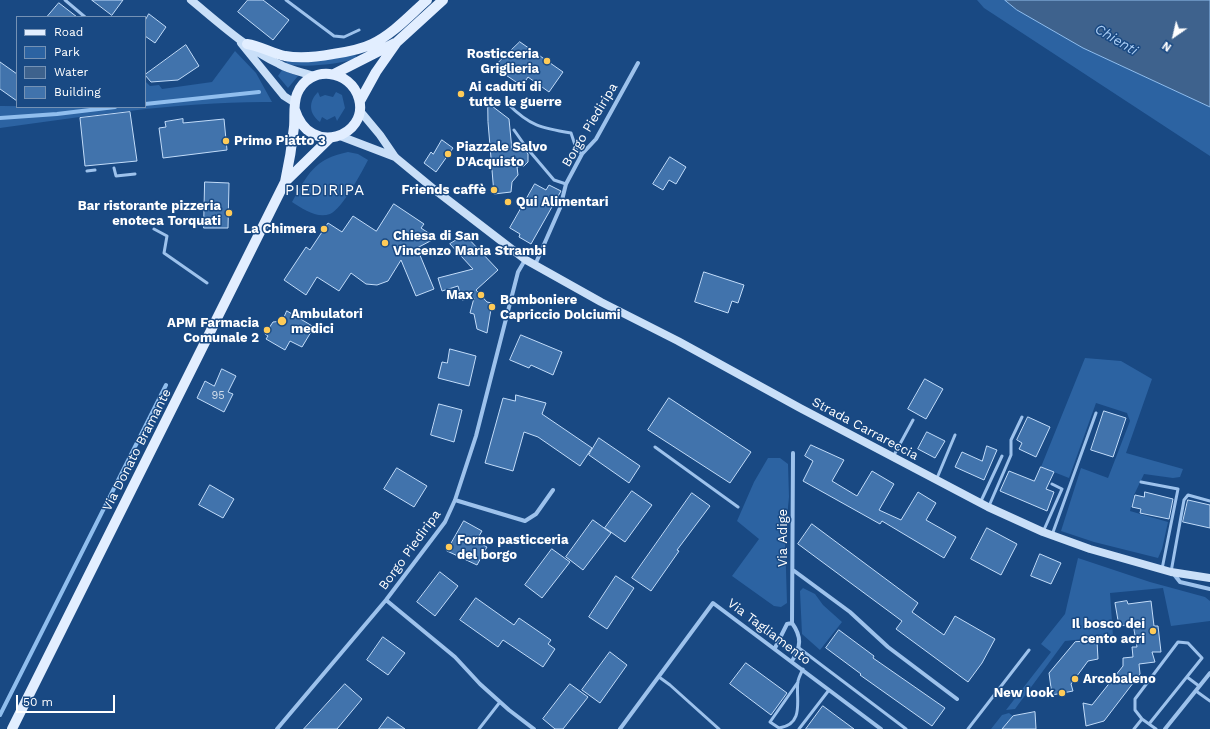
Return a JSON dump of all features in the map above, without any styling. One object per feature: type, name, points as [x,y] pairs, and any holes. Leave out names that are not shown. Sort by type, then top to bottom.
[{"type":"main road","points":[[247,44],[258,45],[283,55],[301,58],[320,57],[356,50],[372,44],[386,36],[427,0]]},
{"type":"main road","points":[[335,137],[349,130],[356,121],[360,106],[376,72],[397,42],[443,0]]},
{"type":"main road","points":[[194,1],[236,38],[284,96],[295,107]]},
{"type":"main road","points":[[236,38],[280,65],[314,76]]},
{"type":"main road","points":[[334,74],[397,42]]},
{"type":"main road","points":[[334,74],[343,77],[351,83],[360,106],[395,157],[335,137],[311,134],[298,120],[295,107],[301,87],[314,76],[334,74]]},
{"type":"main road","name":"Via Donato Bramante","points":[[12,729],[285,182],[292,151],[295,107]]},
{"type":"main road","name":"Via Donato Bramante","points":[[285,182],[335,137]]},
{"type":"main road","name":"Strada Carrareccia","points":[[395,157],[534,265],[980,503],[1043,532],[1090,549],[1171,572],[1210,578]]},
{"type":"street","name":"Borgo Piediripa","points":[[534,265],[560,208],[566,184],[582,154],[596,139],[638,63]]},
{"type":"street","name":"Borgo Piediripa","points":[[277,729],[386,600],[445,522],[455,500],[478,429],[518,272],[526,260]]},
{"type":"street","name":"Via Adige","points":[[793,453],[792,623],[800,636],[799,648]]},
{"type":"street","points":[[455,500],[525,521],[536,514],[553,490]]},
{"type":"street","points":[[793,570],[850,612],[888,647],[957,699]]},
{"type":"street","points":[[1171,572],[1180,582],[1210,589]]},
{"type":"street","points":[[386,600],[455,657],[480,684],[534,729]]},
{"type":"street","name":"Via Tagliamento","points":[[620,729],[713,603],[881,729]]},
{"type":"street","points":[[775,648],[787,624],[792,623]]},
{"type":"street","points":[[792,661],[799,648]]},
{"type":"street","points":[[1166,729],[1210,673]]},
{"type":"lane","points":[[65,0],[84,16]]},
{"type":"lane","points":[[286,0],[334,36],[344,37],[359,30]]},
{"type":"lane","points":[[508,104],[521,117],[538,127],[570,133],[578,152],[582,154]]},
{"type":"lane","points":[[514,130],[526,148],[554,180],[566,184]]},
{"type":"lane","points":[[114,168],[116,176],[135,174]]},
{"type":"lane","points":[[87,171],[95,170]]},
{"type":"lane","points":[[154,229],[167,236],[164,252],[207,283]]},
{"type":"lane","points":[[1052,535],[1096,413]]},
{"type":"lane","points":[[988,507],[1011,455],[1011,440],[1022,417]]},
{"type":"lane","points":[[893,457],[913,420]]},
{"type":"lane","points":[[936,480],[955,435]]},
{"type":"lane","points":[[655,447],[738,507]]},
{"type":"lane","points":[[980,503],[1002,456]]},
{"type":"lane","points":[[1141,482],[1178,489],[1162,569]]},
{"type":"lane","points":[[1043,532],[1062,489],[1052,484]]},
{"type":"lane","points":[[1171,572],[1184,500],[1188,495],[1210,501]]},
{"type":"lane","points":[[1149,724],[1202,658],[1188,643],[1178,642],[1134,699],[1134,710],[1142,718],[1149,724],[1156,729]]},
{"type":"lane","points":[[799,648],[906,729]]},
{"type":"lane","points":[[968,729],[1029,650]]},
{"type":"lane","points":[[798,682],[799,704],[794,719],[787,727],[779,728],[770,722],[798,682],[803,669]]},
{"type":"lane","points":[[659,677],[670,684],[719,729]]},
{"type":"lane","points":[[1187,677],[1199,686]]},
{"type":"lane","points":[[799,729],[829,690]]},
{"type":"lane","points":[[1196,691],[1210,701]]},
{"type":"lane","points":[[479,729],[500,702]]},
{"type":"lane","points":[[1134,729],[1142,718]]},
{"type":"green space","points":[[977,0],[1005,0],[1017,10],[1083,48],[1210,107],[1210,156],[984,8]]},
{"type":"green space","points":[[235,51],[256,73],[272,102],[204,104],[136,110],[0,128],[0,106],[16,106],[16,108],[146,108],[146,82],[150,86],[159,85],[162,89],[212,82]]},
{"type":"green space","points":[[355,54],[357,59],[331,64],[303,66],[286,64],[287,59]]},
{"type":"green space","points":[[282,70],[298,76],[288,88],[278,76]]},
{"type":"green space","points":[[318,92],[320,97],[325,95],[333,97],[336,92],[342,95],[345,108],[337,121],[335,116],[327,120],[322,117],[320,122],[316,119],[312,112],[311,104]]},
{"type":"green space","points":[[348,152],[358,154],[368,160],[351,190],[335,211],[325,215],[315,214],[292,202],[313,169],[327,159]]},
{"type":"green space","points":[[1085,358],[1121,361],[1152,379],[1126,453],[1183,469],[1180,477],[1173,478],[1144,474],[1134,495],[1130,511],[1168,522],[1162,549],[1158,558],[1094,542],[1061,531],[1081,468],[1108,478],[1130,421],[1127,413],[1096,403],[1069,478],[1041,467]]},
{"type":"green space","points":[[768,458],[780,458],[788,464],[789,497],[785,538],[787,603],[781,607],[774,606],[732,576],[759,539],[737,521],[754,482]]},
{"type":"green space","points":[[1078,558],[1150,582],[1205,597],[1210,601],[1210,621],[1171,626],[1163,588],[1110,593],[1113,636],[1065,641],[1015,709],[1006,710],[1051,652],[1041,644],[1065,614]]},
{"type":"green space","points":[[803,588],[815,594],[823,605],[842,622],[820,650],[802,634],[800,591]]},
{"type":"green space","points":[[1009,713],[1013,716],[1002,729],[991,729],[1002,715]]},
{"type":"water","name":"Chienti","points":[[1005,0],[1210,0],[1210,107],[1083,48],[1017,10]]},
{"type":"building","points":[[92,0],[123,0],[112,15]]},
{"type":"building","points":[[248,0],[263,0],[289,20],[273,40],[238,12]]},
{"type":"building","points":[[59,3],[76,16],[48,16]]},
{"type":"building","points":[[149,14],[166,27],[155,43],[146,37],[146,19]]},
{"type":"building","points":[[520,42],[563,72],[549,92],[528,77],[522,86],[494,67]]},
{"type":"building","points":[[186,45],[199,66],[178,80],[151,82],[146,74]]},
{"type":"building","points":[[0,62],[16,73],[16,100],[0,89]]},
{"type":"building","points":[[488,103],[509,119],[512,150],[525,150],[528,154],[528,162],[524,166],[517,167],[518,175],[512,182],[511,192],[494,194],[488,122]]},
{"type":"building","points":[[130,112],[137,161],[85,166],[80,118]]},
{"type":"building","points":[[183,119],[183,123],[224,119],[227,150],[163,158],[159,128],[166,127],[165,122]]},
{"type":"building","points":[[442,140],[453,148],[436,172],[424,163],[431,152],[433,154]]},
{"type":"building","points":[[670,157],[686,167],[676,184],[669,180],[663,190],[653,184]]},
{"type":"building","points":[[205,182],[229,183],[228,228],[204,228]]},
{"type":"building","points":[[535,184],[546,190],[549,185],[561,191],[531,244],[519,237],[520,234],[510,228]]},
{"type":"building","points":[[394,204],[424,224],[421,228],[436,238],[417,248],[434,289],[416,296],[401,260],[388,281],[377,285],[366,284],[351,273],[339,291],[317,277],[306,295],[284,280],[306,247],[310,250],[328,223],[342,232],[353,216],[376,231]]},
{"type":"building","points":[[465,235],[498,270],[476,290],[487,302],[492,303],[487,333],[477,329],[474,314],[470,313],[474,298],[462,300],[458,286],[442,291],[438,278],[473,269],[450,244]]},
{"type":"building","points":[[704,272],[744,285],[738,303],[732,301],[728,313],[695,302]]},
{"type":"building","points":[[287,311],[314,327],[302,347],[290,341],[285,350],[266,339],[268,336],[265,334],[273,322],[282,321]]},
{"type":"building","points":[[521,335],[562,352],[553,375],[531,365],[529,368],[510,360]]},
{"type":"building","points":[[450,349],[476,356],[469,386],[438,378],[442,362],[447,363]]},
{"type":"building","points":[[222,369],[236,376],[228,392],[233,394],[224,412],[197,398],[205,381],[214,386]]},
{"type":"building","points":[[925,379],[943,389],[926,419],[908,409]]},
{"type":"building","points":[[516,395],[546,403],[542,414],[592,448],[580,466],[538,437],[524,432],[513,471],[485,463],[503,398],[515,401]]},
{"type":"building","points":[[669,398],[751,452],[730,483],[648,430]]},
{"type":"building","points":[[439,404],[462,410],[454,442],[431,435]]},
{"type":"building","points":[[1104,411],[1126,418],[1113,457],[1091,450]]},
{"type":"building","points":[[1028,417],[1050,427],[1036,457],[1019,449],[1022,443],[1017,440]]},
{"type":"building","points":[[927,432],[945,441],[935,458],[918,449]]},
{"type":"building","points":[[599,438],[640,466],[629,483],[589,455]]},
{"type":"building","points":[[811,445],[844,460],[832,481],[857,496],[872,471],[894,484],[879,510],[901,520],[918,492],[936,503],[926,520],[956,537],[944,558],[882,521],[880,524],[803,481],[813,461],[805,456]]},
{"type":"building","points":[[987,446],[997,450],[984,480],[955,467],[962,452],[982,461]]},
{"type":"building","points":[[1041,467],[1054,472],[1046,489],[1054,492],[1047,511],[1000,491],[1009,471],[1034,481]]},
{"type":"building","points":[[397,468],[427,486],[414,507],[384,489]]},
{"type":"building","points":[[210,485],[234,499],[223,518],[199,505]]},
{"type":"building","points":[[632,491],[652,505],[625,542],[605,528]]},
{"type":"building","points":[[1145,492],[1173,499],[1169,519],[1140,513],[1141,509],[1132,507],[1135,495],[1144,497]]},
{"type":"building","points":[[692,493],[710,506],[677,550],[679,551],[651,591],[632,578]]},
{"type":"building","points":[[1188,500],[1210,505],[1210,528],[1183,522]]},
{"type":"building","points":[[593,520],[611,533],[583,570],[566,557]]},
{"type":"building","points":[[464,521],[482,531],[476,541],[487,547],[477,565],[447,551]]},
{"type":"building","points":[[812,524],[918,603],[912,612],[944,635],[955,616],[995,639],[982,663],[968,682],[896,629],[902,621],[798,544]]},
{"type":"building","points":[[987,528],[1017,544],[1001,575],[971,559]]},
{"type":"building","points":[[552,549],[570,562],[542,598],[525,585]]},
{"type":"building","points":[[1040,554],[1061,563],[1051,584],[1031,576]]},
{"type":"building","points":[[440,572],[458,586],[435,616],[417,602]]},
{"type":"building","points":[[616,576],[634,588],[607,629],[589,617]]},
{"type":"building","points":[[476,598],[514,625],[519,618],[551,640],[548,644],[555,649],[543,667],[503,640],[498,647],[460,620]]},
{"type":"building","points":[[1127,601],[1128,604],[1151,601],[1154,626],[1158,626],[1161,652],[1152,652],[1155,662],[1139,664],[1140,674],[1104,721],[1086,726],[1083,703],[1092,705],[1123,666],[1123,658],[1133,657],[1132,647],[1137,647],[1133,624],[1119,626],[1115,603]]},
{"type":"building","points":[[839,630],[874,656],[873,658],[945,708],[932,726],[860,675],[861,674],[826,648]]},
{"type":"building","points":[[383,637],[405,653],[388,675],[367,660]]},
{"type":"building","points":[[1097,641],[1098,659],[1088,661],[1071,684],[1073,691],[1052,695],[1049,673],[1075,642]]},
{"type":"building","points":[[610,652],[627,665],[600,703],[582,690]]},
{"type":"building","points":[[746,663],[787,693],[771,715],[730,684]]},
{"type":"building","points":[[345,684],[362,699],[337,729],[304,729]]},
{"type":"building","points":[[570,684],[588,697],[563,729],[555,729],[543,719]]},
{"type":"building","points":[[823,706],[854,729],[806,729]]},
{"type":"building","points":[[1035,712],[1036,729],[1002,729],[1013,716]]},
{"type":"building","points":[[388,717],[405,729],[379,729]]},
{"type":"waterway","points":[[146,104],[259,92]]},
{"type":"waterway","points":[[0,118],[57,114],[107,108]]},
{"type":"waterway","points":[[0,715],[166,385]]},
{"type":"place","name":"Rosticceria Griglieria","points":[[547,61]]},
{"type":"place","name":"Ai caduti di tutte le guerre","points":[[461,94]]},
{"type":"place","name":"Primo Piatto 3","points":[[226,141]]},
{"type":"place","name":"Piazzale Salvo D'Acquisto","points":[[448,154]]},
{"type":"place","name":"Friends caffè","points":[[494,190]]},
{"type":"place","name":"Qui Alimentari","points":[[508,202]]},
{"type":"place","name":"Bar ristorante pizzeria enoteca Torquati","points":[[229,213]]},
{"type":"place","name":"La Chimera","points":[[324,229]]},
{"type":"place","name":"Chiesa di San Vincenzo Maria Strambi","points":[[385,243]]},
{"type":"place","name":"Max","points":[[481,295]]},
{"type":"place","name":"Bomboniere Capriccio Dolciumi","points":[[492,307]]},
{"type":"place","name":"Ambulatori medici","points":[[282,321]]},
{"type":"place","name":"APM Farmacia Comunale 2","points":[[267,330]]},
{"type":"place","name":"Forno pasticceria del borgo","points":[[449,547]]},
{"type":"place","name":"Il bosco dei cento acri","points":[[1153,631]]},
{"type":"place","name":"Arcobaleno","points":[[1075,679]]},
{"type":"place","name":"New look","points":[[1062,693]]},
{"type":"district","name":"PIEDIRIPA","points":[[325,191]]}]
